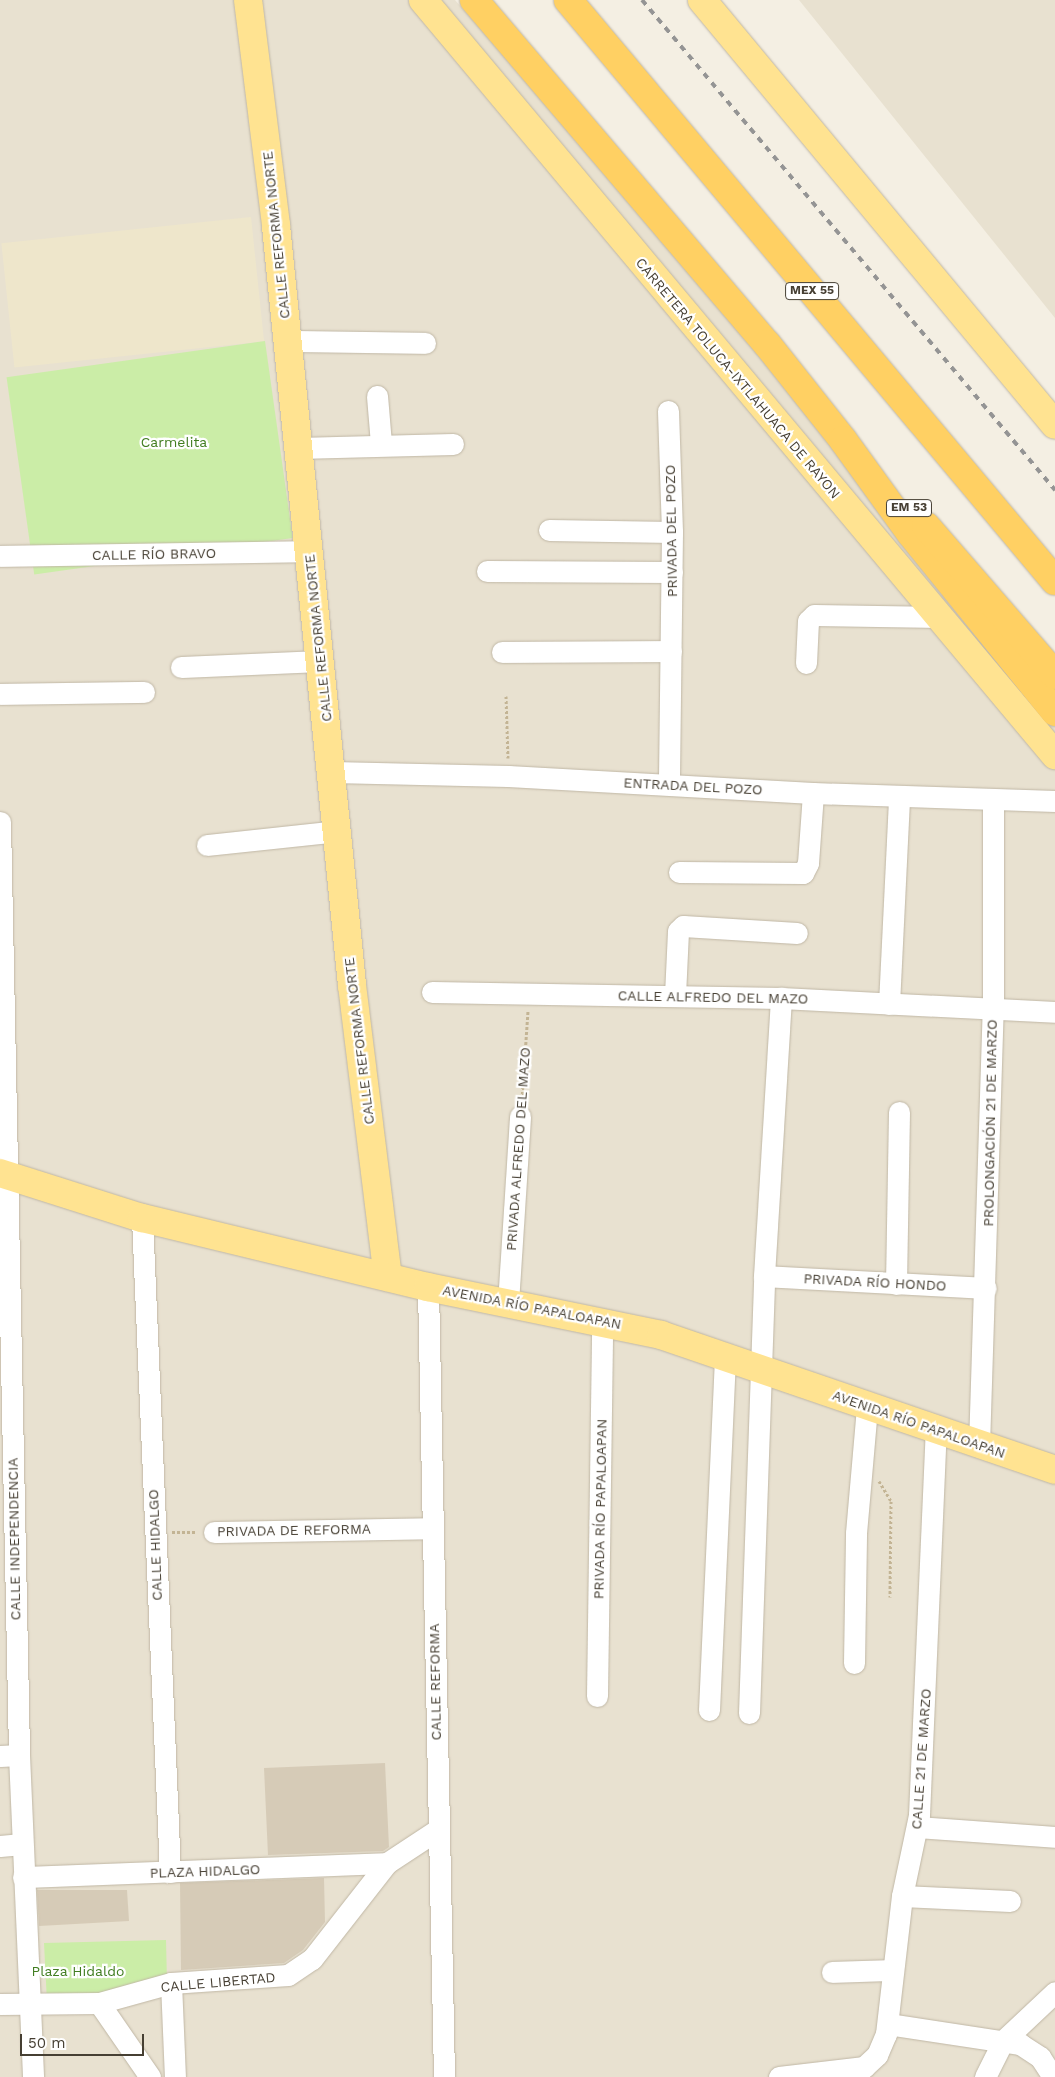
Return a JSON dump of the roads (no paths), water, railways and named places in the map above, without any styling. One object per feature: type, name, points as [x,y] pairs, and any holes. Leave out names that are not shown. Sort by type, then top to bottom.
[{"type":"highway","points":[[457,0],[504,35]]},
{"type":"highway","points":[[474,0],[767,344],[843,440],[911,534],[1055,712]]},
{"type":"highway","name":"MEX 55","points":[[568,0],[1055,581]]},
{"type":"highway","name":"EM 53","points":[[843,440],[972,578],[1055,675]]},
{"type":"main road","name":"CALLE REFORMA NORTE","points":[[248,0],[288,341],[352,985],[388,1276]]},
{"type":"main road","name":"CARRETERA TOLUCA-IXTLAHUACA DE RAYON","points":[[423,0],[1055,755]]},
{"type":"main road","points":[[710,4],[1055,425]]},
{"type":"main road","name":"AVENIDA RÍO PAPALOAPAN","points":[[4,1174],[142,1218],[428,1287],[602,1321],[725,1356],[867,1408],[1055,1470]]},
{"type":"street","points":[[288,341],[425,343]]},
{"type":"street","points":[[377,396],[381,444]]},
{"type":"street","name":"PRIVADA DEL POZO","points":[[668,411],[672,532],[669,784]]},
{"type":"street","points":[[298,448],[381,444],[453,444]]},
{"type":"street","points":[[548,530],[672,532]]},
{"type":"street","name":"CALLE RÍO BRAVO","points":[[0,556],[308,551]]},
{"type":"street","points":[[487,571],[672,572]]},
{"type":"street","points":[[806,663],[808,621],[814,615],[941,617]]},
{"type":"street","points":[[502,652],[671,652]]},
{"type":"street","points":[[181,667],[321,661]]},
{"type":"street","points":[[0,694],[144,692]]},
{"type":"street","name":"ENTRADA DEL POZO","points":[[332,772],[508,776],[813,793],[1055,801]]},
{"type":"street","points":[[679,872],[803,873],[808,863],[813,793]]},
{"type":"street","points":[[889,1004],[899,796]]},
{"type":"street","name":"PROLONGACIÓN 21 DE MARZO","points":[[979,1446],[986,1288],[993,1010],[993,800]]},
{"type":"street","name":"CALLE INDEPENDENCIA","points":[[0,822],[9,1755],[22,1844],[33,2077]]},
{"type":"street","points":[[207,845],[337,831]]},
{"type":"street","points":[[675,995],[678,931],[683,926],[797,932]]},
{"type":"street","name":"CALLE ALFREDO DEL MAZO","points":[[432,992],[781,998],[1055,1012]]},
{"type":"street","points":[[749,1712],[763,1370],[764,1276],[781,998]]},
{"type":"street","points":[[896,1284],[898,1112]]},
{"type":"street","name":"PRIVADA ALFREDO DEL MAZO","points":[[508,1302],[520,1116]]},
{"type":"street","name":"CALLE HIDALGO","points":[[142,1218],[170,1872]]},
{"type":"street","name":"PRIVADA RÍO HONDO","points":[[764,1276],[986,1288]]},
{"type":"street","name":"CALLE REFORMA","points":[[428,1287],[437,1830],[444,2077]]},
{"type":"street","name":"PRIVADA RÍO PAPALOAPAN","points":[[597,1696],[602,1321]]},
{"type":"street","points":[[710,1710],[725,1356]]},
{"type":"street","points":[[854,1663],[856,1533],[867,1408]]},
{"type":"street","name":"CALLE 21 DE MARZO","points":[[826,2074],[864,2067],[877,2055],[888,2024],[902,1896],[917,1827],[925,1715],[936,1431]]},
{"type":"street","name":"PRIVADA DE REFORMA","points":[[214,1532],[433,1528]]},
{"type":"street","points":[[917,1827],[1055,1837]]},
{"type":"street","name":"CALLE LIBERTAD","points":[[0,2004],[29,2006],[99,2003],[171,1983],[275,1977],[299,1970],[312,1960],[387,1863],[437,1830]]},
{"type":"street","points":[[0,1846],[22,1844]]},
{"type":"street","name":"PLAZA HIDALGO","points":[[23,1877],[387,1863]]},
{"type":"street","points":[[902,1896],[1010,1901]]},
{"type":"street","points":[[832,1972],[893,1970]]},
{"type":"street","points":[[171,1983],[175,2077]]},
{"type":"street","points":[[986,2077],[1003,2040],[1055,1992]]},
{"type":"street","points":[[99,2003],[150,2077]]},
{"type":"street","points":[[888,2024],[1003,2040],[1032,2050],[1053,2077]]},
{"type":"street","points":[[779,2077],[826,2074]]},
{"type":"railway","points":[[642,0],[1055,490]]},
{"type":"park label","name":"Carmelita","points":[[174,442]]},
{"type":"park label","name":"Plaza Hidaldo","points":[[78,1971]]}]
